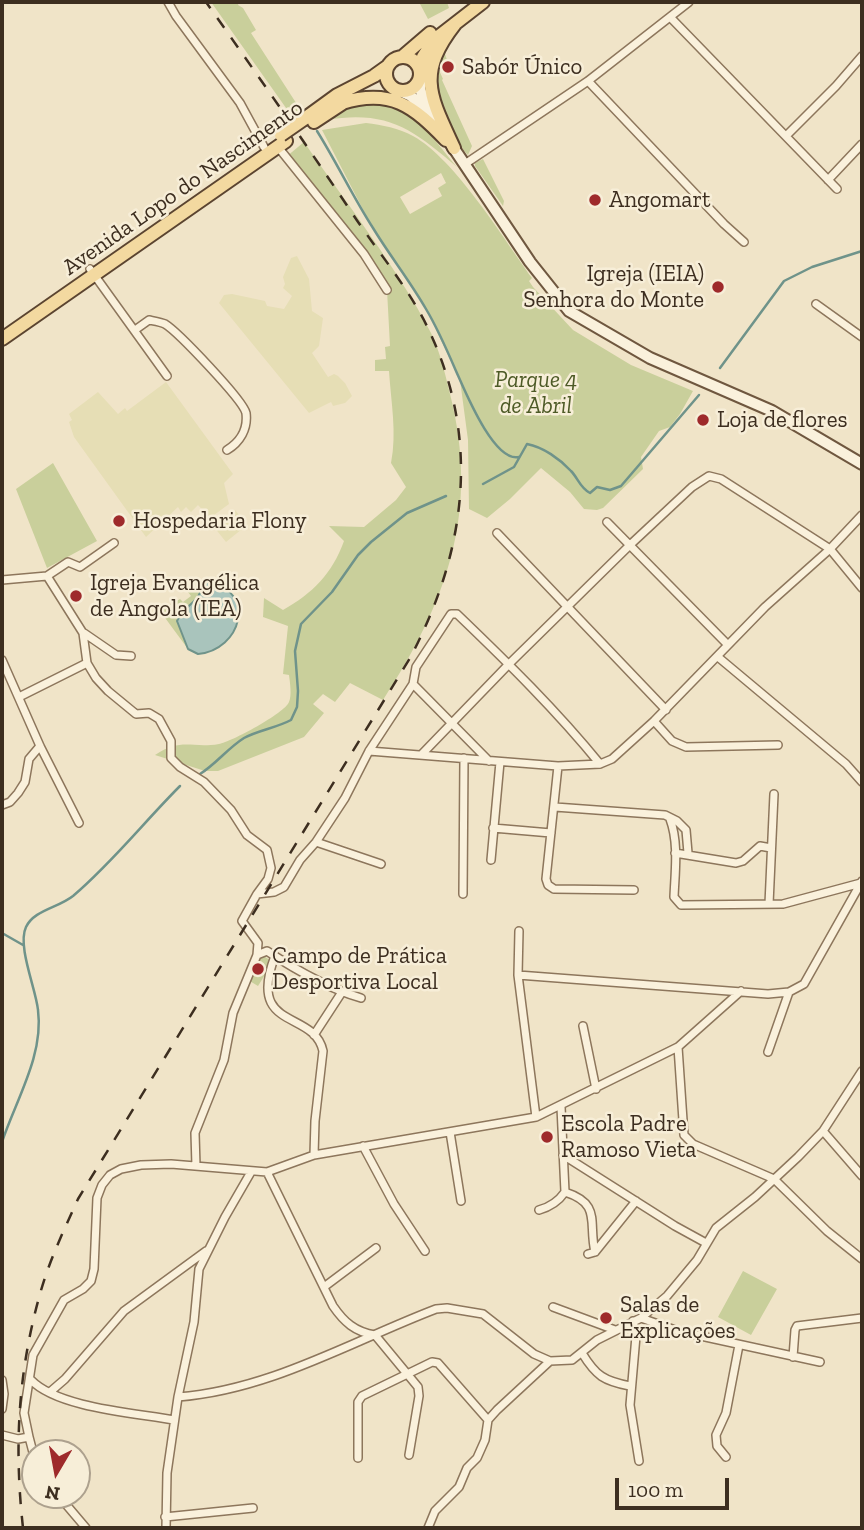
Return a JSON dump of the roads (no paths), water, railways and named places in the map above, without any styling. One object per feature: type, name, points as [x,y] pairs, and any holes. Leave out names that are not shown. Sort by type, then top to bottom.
[{"type":"main road","points":[[477,2],[440,24],[417,47],[387,66],[387,81],[411,96],[435,122],[530,262],[569,311],[650,358],[772,411],[862,464]]},
{"type":"main road","points":[[398,90],[415,86],[427,48],[483,2]]},
{"type":"main road","points":[[454,148],[433,102],[430,78],[435,53],[455,24]]},
{"type":"main road","points":[[402,57],[415,62],[420,74],[420,89],[435,122]]},
{"type":"main road","name":"Avenida Lopo do Nascimento","points":[[2,329],[92,272],[282,141],[337,95],[374,76],[387,66]]},
{"type":"main road","name":"Avenida Lopo do Nascimento","points":[[306,123],[364,92],[398,90]]},
{"type":"main road","points":[[341,103],[370,96],[395,100],[426,120],[454,148]]},
{"type":"main road","name":"Avenida Lopo do Nascimento","points":[[2,340],[264,147],[282,141]]},
{"type":"street","points":[[169,2],[176,16],[240,103],[264,147]]},
{"type":"street","points":[[465,164],[588,80],[689,2]]},
{"type":"street","points":[[670,17],[837,189]]},
{"type":"street","points":[[786,136],[836,86],[862,55]]},
{"type":"street","points":[[588,80],[744,242]]},
{"type":"street","points":[[282,141],[387,290]]},
{"type":"street","points":[[828,180],[862,144]]},
{"type":"street","points":[[92,272],[167,376]]},
{"type":"street","points":[[816,304],[862,337]]},
{"type":"street","points":[[135,330],[149,320],[167,325],[219,377],[243,406],[246,415],[245,428],[240,439],[228,450]]},
{"type":"street","points":[[422,754],[631,544],[692,487],[709,477],[720,479],[830,549],[862,588]]},
{"type":"street","points":[[369,751],[558,766],[600,764],[612,759],[666,710],[727,645],[805,569],[830,549],[862,515]]},
{"type":"street","points":[[607,522],[727,645]]},
{"type":"street","points":[[497,533],[666,710]]},
{"type":"street","points":[[2,580],[47,576],[68,562],[80,566],[114,543]]},
{"type":"street","points":[[47,576],[83,633],[88,663],[102,685],[136,714],[149,713],[159,719],[171,741],[172,758],[180,767],[204,782],[231,810],[247,835],[267,850],[271,868],[268,879],[242,921],[258,943],[257,956],[233,1013],[224,1060],[195,1133],[196,1166]]},
{"type":"street","points":[[257,894],[274,892],[284,887],[300,860],[316,842],[345,798],[369,751],[413,684],[416,667],[451,614],[457,614],[509,664],[573,731],[600,764]]},
{"type":"street","points":[[83,633],[116,655],[131,656]]},
{"type":"street","points":[[718,657],[846,764],[862,782]]},
{"type":"street","points":[[2,660],[40,746],[79,823]]},
{"type":"street","points":[[19,697],[88,663]]},
{"type":"street","points":[[413,684],[489,761]]},
{"type":"street","points":[[654,721],[672,741],[686,747],[778,745]]},
{"type":"street","points":[[2,805],[10,802],[19,793],[25,782],[29,759],[40,746]]},
{"type":"street","points":[[463,894],[464,758]]},
{"type":"street","points":[[491,860],[500,762]]},
{"type":"street","points":[[558,766],[546,879],[548,885],[554,889],[634,890]]},
{"type":"street","points":[[769,904],[774,794]]},
{"type":"street","points":[[555,807],[665,815],[686,830],[688,853]]},
{"type":"street","points":[[670,819],[675,853],[674,897],[681,905],[794,902],[862,882]]},
{"type":"street","points":[[493,828],[551,833]]},
{"type":"street","points":[[316,842],[381,864]]},
{"type":"street","points":[[675,853],[688,853],[736,863],[743,861],[760,846],[771,848]]},
{"type":"street","points":[[517,975],[768,994],[789,992],[804,984],[862,882]]},
{"type":"street","points":[[519,931],[517,975],[536,1117]]},
{"type":"street","points":[[257,956],[267,951],[297,971],[361,998]]},
{"type":"street","points":[[275,956],[267,976],[267,992],[273,1006],[314,1035],[322,1044],[314,1155]]},
{"type":"street","points":[[2,1435],[18,1439],[29,1437],[24,1413],[33,1355],[64,1300],[91,1281],[94,1269],[97,1198],[110,1175],[121,1169],[141,1165],[171,1164],[267,1172],[314,1155],[536,1117],[678,1047],[741,991]]},
{"type":"street","points":[[314,1035],[342,992]]},
{"type":"street","points":[[768,1052],[789,992]]},
{"type":"street","points":[[583,1026],[596,1089]]},
{"type":"street","points":[[678,1047],[684,1135],[693,1144],[774,1179],[827,1231],[862,1259]]},
{"type":"street","points":[[178,1398],[253,1383],[311,1362],[436,1308],[484,1314],[534,1354],[550,1361],[572,1360],[597,1340],[637,1320],[667,1296],[697,1261],[716,1228],[774,1179],[823,1131],[862,1071]]},
{"type":"street","points":[[539,1210],[560,1199],[565,1192],[561,1107]]},
{"type":"street","points":[[823,1131],[862,1176]]},
{"type":"street","points":[[450,1132],[461,1201]]},
{"type":"street","points":[[363,1146],[394,1205],[425,1251]]},
{"type":"street","points":[[563,1155],[706,1243]]},
{"type":"street","points":[[166,1528],[167,1473],[174,1420],[194,1322],[199,1269],[251,1172]]},
{"type":"street","points":[[267,1172],[342,1319],[363,1333],[374,1335],[418,1387],[419,1396],[409,1455]]},
{"type":"street","points":[[565,1192],[583,1199],[590,1208],[591,1253],[636,1201]]},
{"type":"street","points":[[324,1287],[376,1248]]},
{"type":"street","points":[[50,1392],[65,1380],[124,1311],[207,1251]]},
{"type":"street","points":[[553,1307],[615,1330]]},
{"type":"street","points":[[793,1357],[797,1326],[862,1318]]},
{"type":"street","points":[[637,1320],[820,1363]]},
{"type":"street","points":[[637,1320],[629,1405],[639,1461]]},
{"type":"street","points":[[726,1457],[717,1446],[716,1435],[726,1413],[739,1345]]},
{"type":"street","points":[[582,1353],[597,1375],[630,1386]]},
{"type":"street","points":[[428,1528],[435,1511],[459,1487],[467,1468],[477,1458],[485,1440],[488,1420],[550,1361]]},
{"type":"street","points":[[358,1458],[358,1402],[369,1391],[432,1362],[438,1363],[488,1420]]},
{"type":"street","points":[[2,1380],[2,1409]]},
{"type":"street","points":[[31,1380],[39,1388],[101,1410],[174,1420]]},
{"type":"street","points":[[165,1517],[253,1508]]},
{"type":"street","points":[[70,1509],[86,1528]]},
{"type":"water","points":[[204,582],[224,587],[234,596],[238,620],[225,642],[213,650],[198,654],[188,649],[177,621],[199,595]]},
{"type":"waterway","points":[[317,131],[386,249],[430,317],[490,438],[509,456],[519,457]]},
{"type":"waterway","points":[[720,368],[784,281],[812,267],[862,251]]},
{"type":"waterway","points":[[483,484],[514,467],[527,444],[556,458],[590,493],[597,487],[610,490],[621,486],[699,395]]},
{"type":"waterway","points":[[200,774],[244,738],[291,720],[297,707],[295,651],[301,624],[332,592],[358,555],[371,542],[407,513],[446,496]]},
{"type":"waterway","points":[[2,1142],[28,1077],[39,1027],[37,1001],[25,956],[26,927],[40,913],[73,896],[115,856],[180,786]]},
{"type":"waterway","points":[[2,933],[23,945]]},
{"type":"railway","points":[[23,1528],[19,1468],[23,1381],[40,1294],[57,1246],[78,1199],[410,658],[443,580],[454,540],[460,500],[461,460],[457,419],[447,378],[424,321],[396,275],[206,2]]},
{"type":"place","name":"Sabór Único","points":[[448,67]]},
{"type":"place","name":"Angomart","points":[[595,200]]},
{"type":"place","name":"Igreja (IEIA) Senhora do Monte","points":[[718,287]]},
{"type":"place","name":"Loja de flores","points":[[703,420]]},
{"type":"place","name":"Hospedaria Flony","points":[[119,521]]},
{"type":"place","name":"Igreja Evangélica de Angola (IEA)","points":[[76,596]]},
{"type":"place","name":"Campo de Prática Desportiva Local","points":[[258,969]]},
{"type":"place","name":"Escola Padre Ramoso Vieta","points":[[547,1137]]},
{"type":"place","name":"Salas de Explicações","points":[[606,1318]]},
{"type":"park label","name":"Parque 4 de Abril","points":[[536,393]]}]
